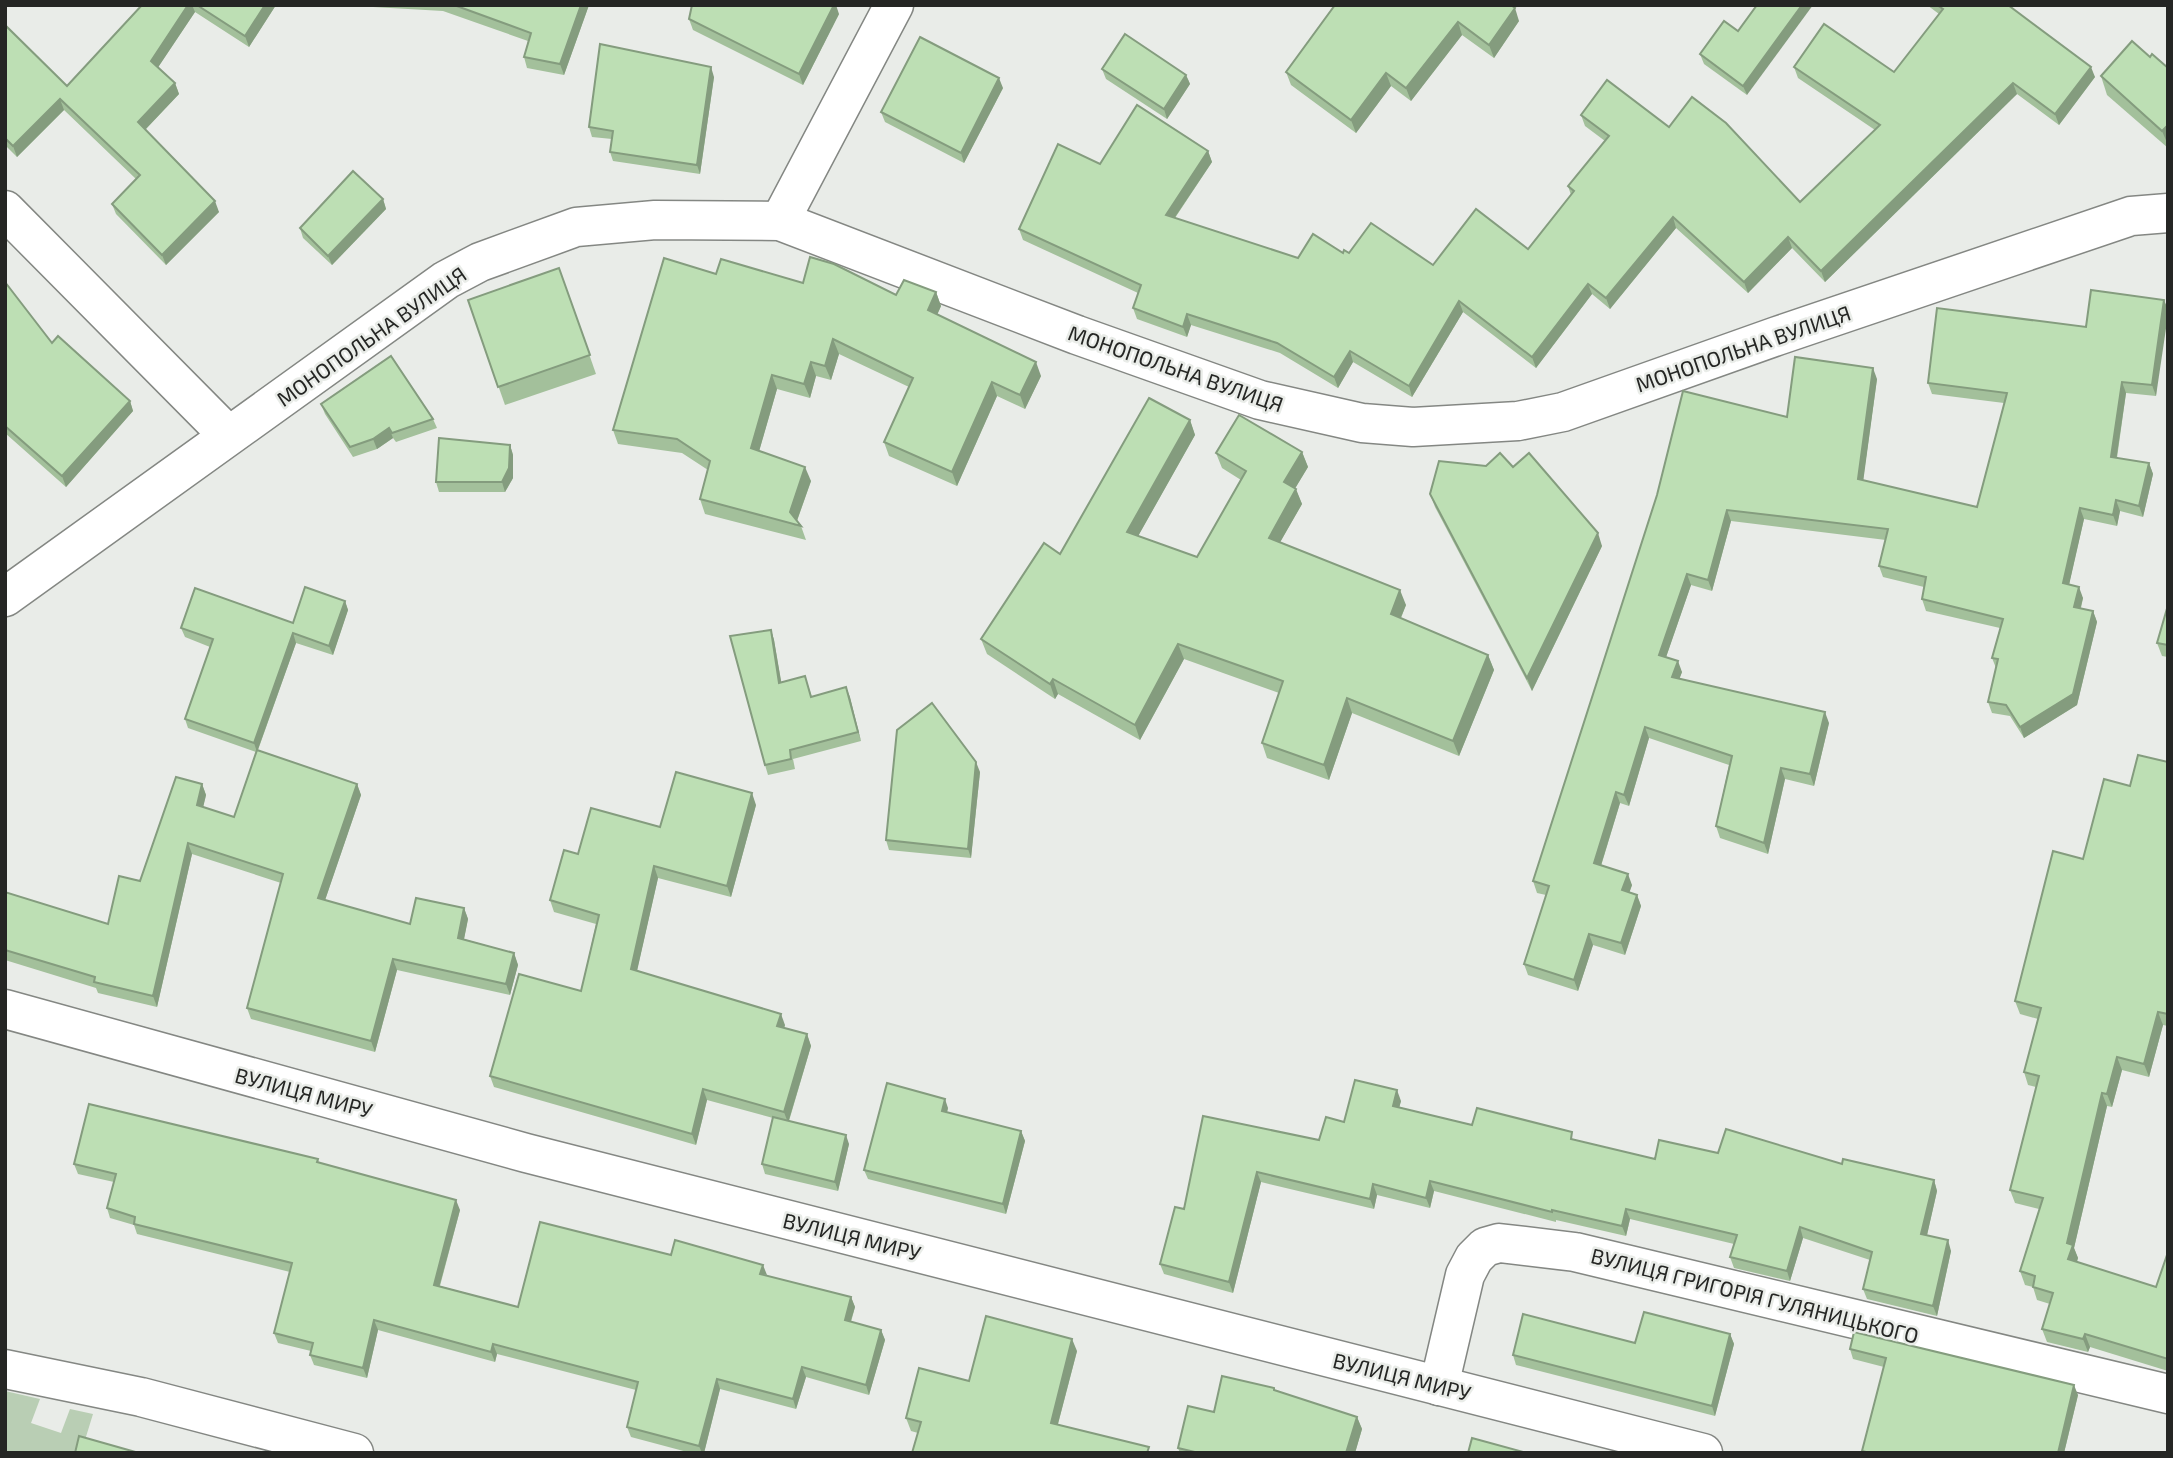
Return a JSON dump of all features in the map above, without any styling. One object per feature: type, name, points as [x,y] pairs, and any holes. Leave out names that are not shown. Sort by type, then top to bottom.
[{"type":"street","points":[[779,221],[894,5]]},
{"type":"street","points":[[5,210],[228,435]]},
{"type":"street","name":"МОНОПОЛЬНА ВУЛИЦЯ","points":[[5,597],[446,280],[480,262],[576,227],[655,220],[779,221],[1077,335],[1259,400],[1362,423],[1413,427],[1518,421],[1563,412],[1777,335],[2131,216],[2168,213]]},
{"type":"street","name":"ВУЛИЦЯ МИРУ","points":[[5,1009],[526,1153],[1703,1453]]},
{"type":"street","name":"ВУЛИЦЯ ГРИГОРІЯ ГУЛЯНИЦЬКОГО","points":[[1439,1386],[1465,1275],[1474,1258],[1485,1247],[1499,1243],[1575,1252],[2168,1394]]},
{"type":"street","points":[[5,1369],[141,1397],[354,1453]]},
{"type":"green space","points":[[5,1391],[40,1399],[31,1423],[61,1433],[70,1409],[93,1414],[81,1453],[5,1453]]},
{"type":"building","points":[[142,5],[188,5],[151,61],[175,83],[138,122],[215,201],[162,255],[112,204],[140,175],[60,99],[13,146],[5,138],[5,25],[67,86]]},
{"type":"building","points":[[197,5],[265,5],[245,36]]},
{"type":"building","points":[[454,5],[581,5],[560,64],[524,57],[531,33]]},
{"type":"building","points":[[692,5],[834,5],[799,74],[689,19]]},
{"type":"building","points":[[1335,5],[1511,5],[1515,8],[1489,45],[1458,22],[1406,88],[1386,73],[1351,120],[1286,72]]},
{"type":"building","points":[[1757,5],[1802,5],[1743,86],[1700,54],[1724,21],[1738,31]]},
{"type":"building","points":[[1937,5],[2008,5],[2091,67],[2055,114],[2013,83],[1821,271],[1788,237],[1744,282],[1673,217],[1606,298],[1588,284],[1532,357],[1459,301],[1409,386],[1350,351],[1334,377],[1277,343],[1187,314],[1183,327],[1133,308],[1141,285],[1019,229],[1058,144],[1100,164],[1137,105],[1208,151],[1166,215],[1298,258],[1313,234],[1343,253],[1344,250],[1349,253],[1371,223],[1433,265],[1476,209],[1528,249],[1574,191],[1568,186],[1609,136],[1581,115],[1607,80],[1669,127],[1692,97],[1726,123],[1800,202],[1880,125],[1794,67],[1824,24],[1894,72],[1943,9]]},
{"type":"building","points":[[1125,34],[1186,75],[1164,109],[1102,69]]},
{"type":"building","points":[[920,37],[999,78],[961,153],[881,112]]},
{"type":"building","points":[[2132,41],[2168,68],[2168,125],[2162,131],[2101,76]]},
{"type":"building","points":[[600,44],[711,67],[697,165],[610,152],[613,131],[589,127]]},
{"type":"building","points":[[353,171],[383,199],[328,256],[300,228]]},
{"type":"building","points":[[810,257],[834,264],[896,295],[904,280],[936,292],[928,310],[1036,362],[1020,395],[992,382],[952,472],[884,442],[913,378],[833,339],[825,366],[811,362],[804,384],[772,375],[751,448],[805,467],[790,512],[801,526],[700,499],[710,461],[677,439],[613,430],[664,258],[716,274],[721,259],[803,283]]},
{"type":"building","points":[[559,268],[590,355],[498,387],[468,300]]},
{"type":"building","points":[[5,282],[52,343],[58,336],[130,401],[62,476],[5,426]]},
{"type":"building","points":[[2091,290],[2164,300],[2152,385],[2122,382],[2111,457],[2149,463],[2139,506],[2116,500],[2113,515],[2080,508],[2063,583],[2079,587],[2074,607],[2093,611],[2073,694],[2020,727],[2006,705],[1988,702],[1998,659],[1992,658],[2003,619],[1922,599],[1926,577],[1879,566],[1888,529],[1727,510],[1708,580],[1687,574],[1659,655],[1678,661],[1672,677],[1825,712],[1810,774],[1781,768],[1764,843],[1716,826],[1732,756],[1645,727],[1624,795],[1616,792],[1594,863],[1628,874],[1622,890],[1637,895],[1621,943],[1589,934],[1574,980],[1524,964],[1549,886],[1533,881],[1657,495],[1683,391],[1787,417],[1795,357],[1873,368],[1858,479],[1977,507],[2007,393],[1928,383],[1937,308],[2086,327]]},
{"type":"building","points":[[391,356],[433,419],[392,433],[389,428],[373,439],[350,447],[321,404]]},
{"type":"building","points":[[1149,398],[1190,420],[1127,532],[1197,557],[1246,471],[1216,453],[1239,415],[1302,452],[1284,482],[1296,489],[1269,538],[1400,590],[1391,614],[1488,655],[1453,741],[1347,698],[1324,765],[1262,743],[1283,681],[1178,644],[1135,725],[1053,679],[1050,684],[981,639],[1044,543],[1060,554]]},
{"type":"building","points":[[439,438],[510,445],[509,468],[502,482],[436,482]]},
{"type":"building","points":[[1500,453],[1513,467],[1529,453],[1598,533],[1527,678],[1430,494],[1439,461],[1486,466]]},
{"type":"building","points":[[305,587],[345,601],[329,646],[293,633],[254,743],[185,719],[213,639],[181,628],[195,588],[293,623]]},
{"type":"building","points":[[2168,605],[2168,645],[2157,643]]},
{"type":"building","points":[[771,630],[779,683],[805,676],[811,697],[846,687],[858,732],[790,750],[791,759],[765,765],[730,636]]},
{"type":"building","points":[[932,703],[976,762],[968,849],[886,840],[897,730]]},
{"type":"building","points":[[257,750],[357,784],[318,898],[410,924],[416,898],[464,908],[458,938],[514,953],[506,984],[393,959],[371,1041],[247,1008],[283,874],[188,843],[153,996],[94,982],[95,977],[5,950],[5,892],[108,924],[119,876],[140,881],[176,777],[202,784],[197,805],[234,817]]},
{"type":"building","points":[[2138,755],[2168,762],[2168,1014],[2158,1012],[2144,1064],[2117,1057],[2107,1094],[2102,1093],[2067,1243],[2073,1245],[2068,1259],[2156,1287],[2168,1252],[2168,1359],[2085,1334],[2083,1339],[2042,1329],[2053,1293],[2033,1287],[2035,1276],[2020,1271],[2043,1198],[2010,1190],[2039,1076],[2024,1072],[2041,1008],[2015,1001],[2053,851],[2083,859],[2104,779],[2130,786]]},
{"type":"building","points":[[676,772],[752,793],[727,886],[654,866],[631,969],[781,1014],[777,1026],[807,1034],[784,1112],[703,1089],[692,1134],[490,1076],[519,974],[581,991],[599,915],[550,900],[564,850],[578,854],[591,808],[660,827]]},
{"type":"building","points":[[1355,1080],[1397,1090],[1393,1106],[1472,1125],[1477,1108],[1572,1132],[1571,1139],[1655,1159],[1659,1140],[1718,1153],[1726,1129],[1842,1164],[1843,1159],[1934,1180],[1921,1234],[1948,1240],[1933,1306],[1863,1289],[1872,1252],[1800,1227],[1787,1271],[1730,1257],[1737,1235],[1626,1209],[1622,1226],[1552,1212],[1430,1181],[1426,1198],[1373,1184],[1370,1199],[1257,1172],[1229,1282],[1160,1264],[1175,1207],[1184,1209],[1203,1116],[1319,1140],[1326,1117],[1344,1122]]},
{"type":"building","points":[[887,1083],[945,1099],[942,1111],[1021,1131],[1003,1204],[864,1170]]},
{"type":"building","points":[[89,1104],[318,1159],[317,1162],[456,1200],[434,1285],[518,1307],[540,1222],[671,1255],[675,1240],[763,1265],[760,1274],[851,1297],[845,1320],[881,1330],[866,1385],[802,1367],[793,1399],[717,1379],[699,1446],[627,1427],[638,1382],[493,1344],[491,1352],[374,1320],[363,1368],[310,1355],[313,1343],[274,1333],[292,1263],[134,1224],[135,1217],[107,1208],[116,1174],[74,1164]]},
{"type":"building","points":[[773,1117],[846,1135],[835,1182],[762,1164]]},
{"type":"building","points":[[1644,1312],[1730,1334],[1712,1406],[1513,1355],[1523,1314],[1635,1343]]},
{"type":"building","points":[[986,1316],[1072,1339],[1051,1423],[1149,1447],[1147,1453],[912,1453],[921,1422],[906,1418],[919,1368],[969,1381]]},
{"type":"building","points":[[1854,1332],[2074,1385],[2058,1453],[1862,1451],[1886,1358],[1850,1349]]},
{"type":"building","points":[[1222,1376],[1274,1388],[1357,1417],[1346,1453],[1199,1453],[1178,1448],[1188,1406],[1214,1412]]},
{"type":"building","points":[[79,1436],[139,1453],[75,1453]]},
{"type":"building","points":[[1472,1438],[1527,1453],[1468,1453]]}]
